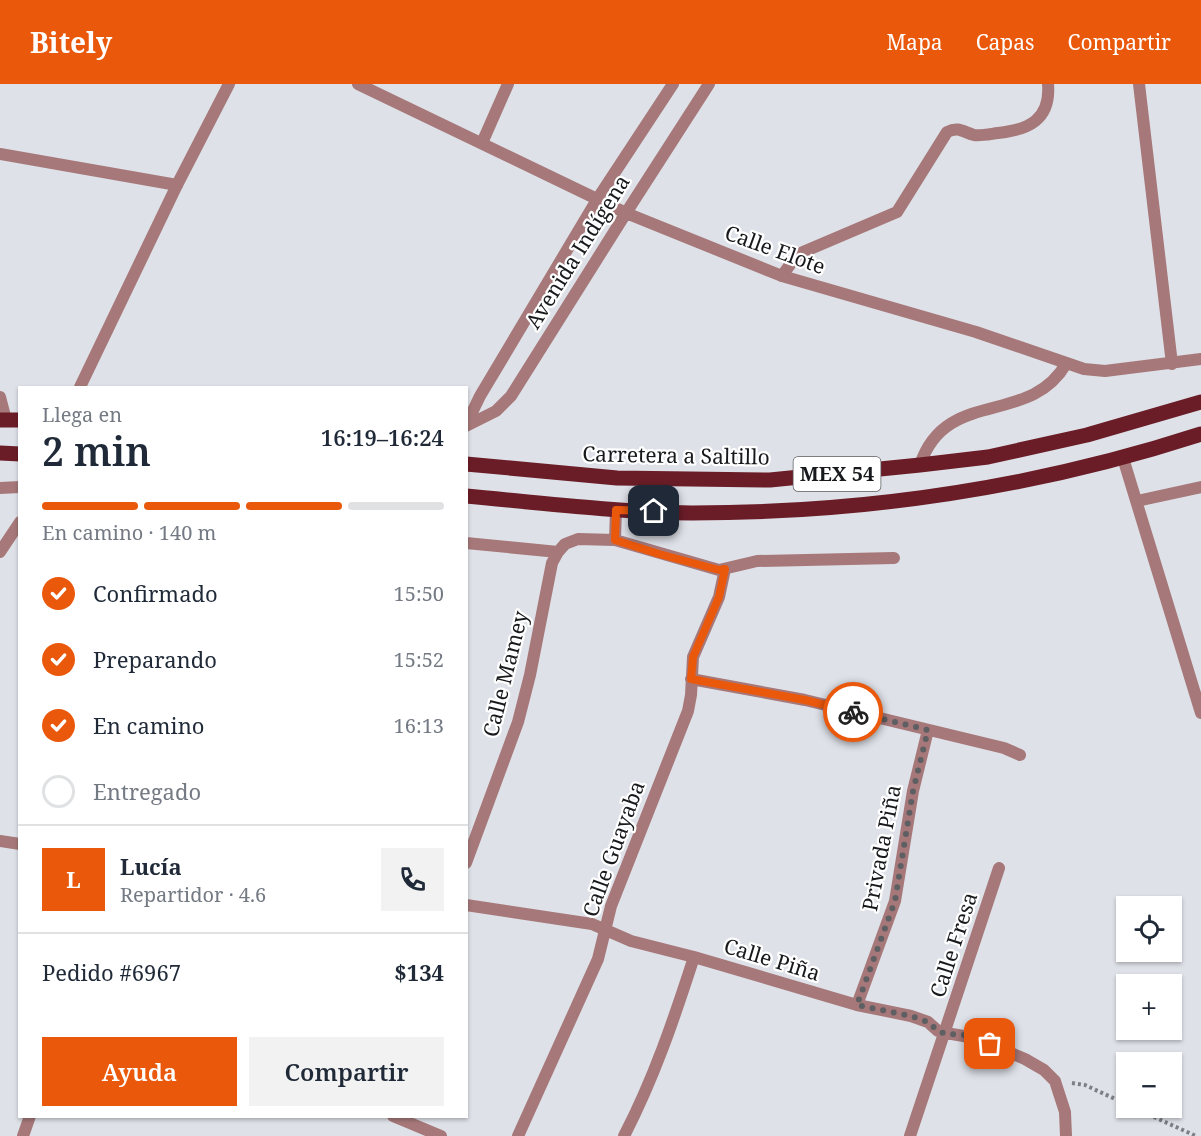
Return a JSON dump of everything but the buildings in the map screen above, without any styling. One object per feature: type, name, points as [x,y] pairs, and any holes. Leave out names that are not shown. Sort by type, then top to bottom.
[{"type":"main road","name":"Carretera a Saltillo","points":[[468,464],[617,478],[770,480],[988,457],[1115,428],[1201,402]]},
{"type":"main road","name":"MEX 54","points":[[468,496],[616,510],[691,513],[772,511],[990,487],[1091,467],[1201,434]]},
{"type":"main road","points":[[0,453],[18,454]]},
{"type":"street","points":[[80,386],[177,185],[229,84]]},
{"type":"street","name":"Calle Elote","points":[[358,84],[626,213],[782,276],[976,332],[1095,372],[1201,359]]},
{"type":"street","points":[[482,143],[508,84]]},
{"type":"street","name":"Avenida Indígena","points":[[468,421],[480,396],[598,198],[673,84]]},
{"type":"street","name":"Avenida Indígena","points":[[468,424],[496,411],[511,396],[709,84]]},
{"type":"street","points":[[782,276],[796,256],[803,252],[897,212],[947,132],[959,128],[979,135],[1017,131],[1028,127],[1038,118],[1044,108],[1048,99],[1048,84]]},
{"type":"street","points":[[1139,84],[1173,364]]},
{"type":"street","points":[[0,154],[177,185]]},
{"type":"street","points":[[920,465],[925,450],[947,425],[959,418],[1031,396],[1047,388],[1060,375],[1066,364]]},
{"type":"street","points":[[0,397],[9,420]]},
{"type":"street","points":[[1123,458],[1201,714]]},
{"type":"street","points":[[0,488],[18,487]]},
{"type":"street","points":[[1137,501],[1201,488]]},
{"type":"street","points":[[615,540],[616,510]]},
{"type":"street","points":[[0,552],[18,525]]},
{"type":"street","points":[[468,543],[558,552],[565,544],[578,539],[615,540],[719,570],[757,561],[894,558]]},
{"type":"street","name":"Calle Mamey","points":[[468,857],[518,722],[530,675],[552,563],[558,552]]},
{"type":"street","name":"Calle Guayaba","points":[[518,1136],[598,959],[611,906],[688,711],[693,657],[719,597],[725,569]]},
{"type":"street","points":[[691,679],[805,700],[1004,748],[1020,755]]},
{"type":"street","name":"Privada Piña","points":[[857,1005],[895,901],[913,791],[928,730]]},
{"type":"street","points":[[0,841],[18,844]]},
{"type":"street","name":"Calle Fresa","points":[[910,1136],[946,1034],[999,868]]},
{"type":"street","name":"Calle Piña","points":[[468,905],[592,924],[631,941],[857,1005],[911,1016],[928,1022],[938,1031],[975,1038],[1025,1059],[1044,1070],[1055,1081]]},
{"type":"street","points":[[624,1136],[643,1098],[670,1033],[694,957]]},
{"type":"street","points":[[1055,1081],[1065,1112],[1066,1136]]},
{"type":"street","points":[[23,1136],[29,1118]]},
{"type":"street","points":[[398,1118],[441,1136]]},
{"type":"path","points":[[1055,1081],[1085,1085],[1116,1099]]},
{"type":"path","points":[[1156,1118],[1196,1136]]},
{"type":"way so far","points":[[853,712],[928,730],[913,791],[895,901],[857,1005],[911,1016],[928,1022],[938,1031],[946,1034],[965,1035],[990,1044]]},
{"type":"route","points":[[654,511],[616,510],[615,540],[719,570],[725,569],[719,597],[693,657],[691,679],[805,700],[853,712]]}]
